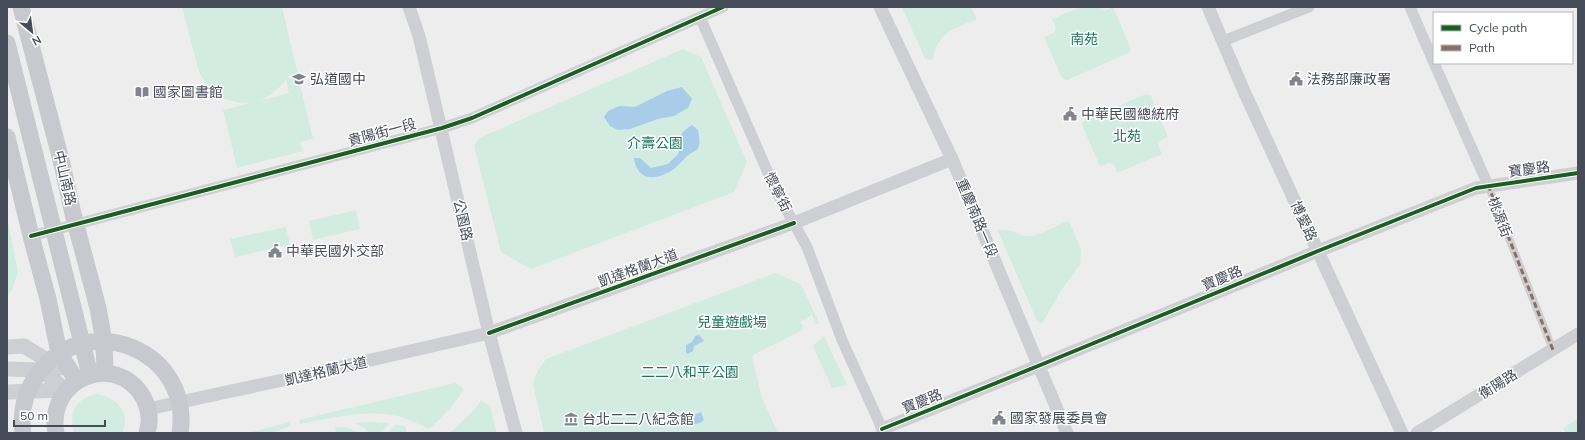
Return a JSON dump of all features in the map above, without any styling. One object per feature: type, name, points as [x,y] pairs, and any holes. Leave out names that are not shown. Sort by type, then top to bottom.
[{"type":"main road","name":"中山南路","points":[[21,7],[98,308],[104,342],[84,380]]},
{"type":"main road","name":"中山南路","points":[[7,43],[55,230],[82,344],[84,380]]},
{"type":"main road","points":[[7,137],[48,299],[50,361],[28,391],[22,416],[23,433]]},
{"type":"main road","points":[[7,369],[50,361],[82,344],[104,342],[120,343],[132,347],[153,359],[169,378],[180,402],[180,433]]},
{"type":"main road","points":[[7,347],[24,346],[84,380]]},
{"type":"main road","points":[[50,361],[84,380]]},
{"type":"main road","points":[[7,392],[28,391],[84,380],[120,377],[132,384],[142,395],[148,409],[149,424],[147,433]]},
{"type":"main road","points":[[56,433],[56,410],[61,397],[84,380]]},
{"type":"street","name":"公園路","points":[[409,7],[419,36],[442,128],[489,333],[516,433]]},
{"type":"street","name":"貴陽街一段","points":[[31,236],[442,128],[479,115],[723,7]]},
{"type":"street","name":"重慶南路一段","points":[[880,7],[952,159],[1067,433]]},
{"type":"street","name":"博愛路","points":[[1208,7],[1243,89],[1402,433]]},
{"type":"street","points":[[1223,41],[1309,7]]},
{"type":"street","name":"桃源街","points":[[1410,7],[1433,61]]},
{"type":"street","name":"懷寧街","points":[[700,17],[776,191],[807,247],[842,340],[883,431]]},
{"type":"street","name":"桃源街","points":[[1434,64],[1488,185],[1553,350]]},
{"type":"street","name":"凱達格蘭大道","points":[[148,409],[342,367],[489,333],[794,223],[952,159]]},
{"type":"street","name":"寶慶路","points":[[883,431],[1318,250],[1476,188],[1488,185],[1578,173]]},
{"type":"street","name":"衡陽路","points":[[1417,433],[1578,334]]},
{"type":"green space","points":[[182,7],[282,7],[313,139],[300,142],[303,151],[237,168],[223,110],[289,93],[286,80],[270,95],[249,103],[239,103],[220,96],[212,90],[199,72]]},
{"type":"green space","points":[[902,7],[971,7],[977,19],[948,33],[938,43],[933,60],[925,59]]},
{"type":"green space","name":"南苑","points":[[1081,7],[1099,7],[1105,11],[1113,7],[1131,49],[1129,53],[1067,80],[1062,78],[1044,37],[1054,33],[1056,28],[1052,19]]},
{"type":"green space","name":"介壽公園","points":[[683,49],[701,57],[747,162],[734,192],[531,269],[501,252],[474,146],[479,138]]},
{"type":"green space","name":"北苑","points":[[1146,94],[1151,96],[1168,137],[1160,141],[1158,145],[1162,154],[1117,173],[1114,165],[1109,163],[1100,166],[1082,125],[1084,121]]},
{"type":"green space","points":[[356,210],[360,229],[313,240],[309,221]]},
{"type":"green space","points":[[7,216],[18,271],[12,291],[7,295]]},
{"type":"green space","points":[[1068,221],[1081,249],[1080,265],[1062,289],[1042,324],[1037,321],[998,231],[1008,230],[1025,236],[1033,236]]},
{"type":"green space","points":[[286,227],[290,245],[235,257],[230,239]]},
{"type":"green space","name":"二二八和平公園","points":[[775,273],[801,284],[819,323],[817,325],[812,315],[800,322],[804,329],[752,356],[762,398],[778,433],[544,433],[533,384],[537,372],[546,359]]},
{"type":"green space","points":[[824,336],[847,385],[832,388],[813,346]]},
{"type":"green space","points":[[455,383],[464,389],[452,406],[429,429],[398,416],[373,413],[349,415],[300,424],[299,420]]},
{"type":"green space","points":[[96,394],[110,398],[120,407],[125,419],[125,426],[122,433],[74,433],[72,419],[75,408],[83,399]]},
{"type":"green space","points":[[481,400],[490,406],[497,433],[450,433],[476,408]]},
{"type":"green space","points":[[1578,419],[1578,433],[1566,433],[1563,428]]},
{"type":"green space","points":[[290,422],[290,426],[272,433],[247,433]]},
{"type":"green space","points":[[354,423],[390,423],[381,433],[369,433],[364,428]]},
{"type":"green space","points":[[395,425],[405,426],[407,433],[387,433]]},
{"type":"green space","points":[[335,427],[345,427],[360,433],[336,433]]},
{"type":"water","points":[[682,87],[692,99],[688,108],[674,116],[658,119],[630,129],[618,130],[610,126],[604,117],[608,111],[619,106],[635,107],[667,91]]},
{"type":"water","points":[[692,125],[698,130],[699,146],[697,150],[687,156],[674,169],[661,176],[649,177],[639,172],[634,158],[640,158],[651,168],[668,164],[679,153],[678,143],[680,136]]},
{"type":"water","points":[[699,335],[704,341],[694,346],[693,351],[688,354],[686,353],[686,345],[692,342],[695,336]]},
{"type":"water","points":[[701,412],[704,420],[688,426],[685,419]]},
{"type":"marked path","points":[[1488,185],[1553,350]]},
{"type":"cycle path","points":[[31,236],[442,128],[472,118],[723,7]]},
{"type":"cycle path","points":[[882,429],[1476,188],[1578,173]]},
{"type":"cycle path","points":[[489,333],[794,223]]},
{"type":"place","name":"弘道國中","points":[[299,79]]},
{"type":"place","name":"法務部廉政署","points":[[1296,79]]},
{"type":"place","name":"國家圖書館","points":[[142,92]]},
{"type":"place","name":"中華民國總統府","points":[[1070,114]]},
{"type":"place","name":"中華民國外交部","points":[[275,251]]},
{"type":"place","name":"國家發展委員會","points":[[999,418]]},
{"type":"place","name":"台北二二八紀念館","points":[[571,419]]},
{"type":"park label","name":"兒童遊戲場","points":[[732,322]]}]
